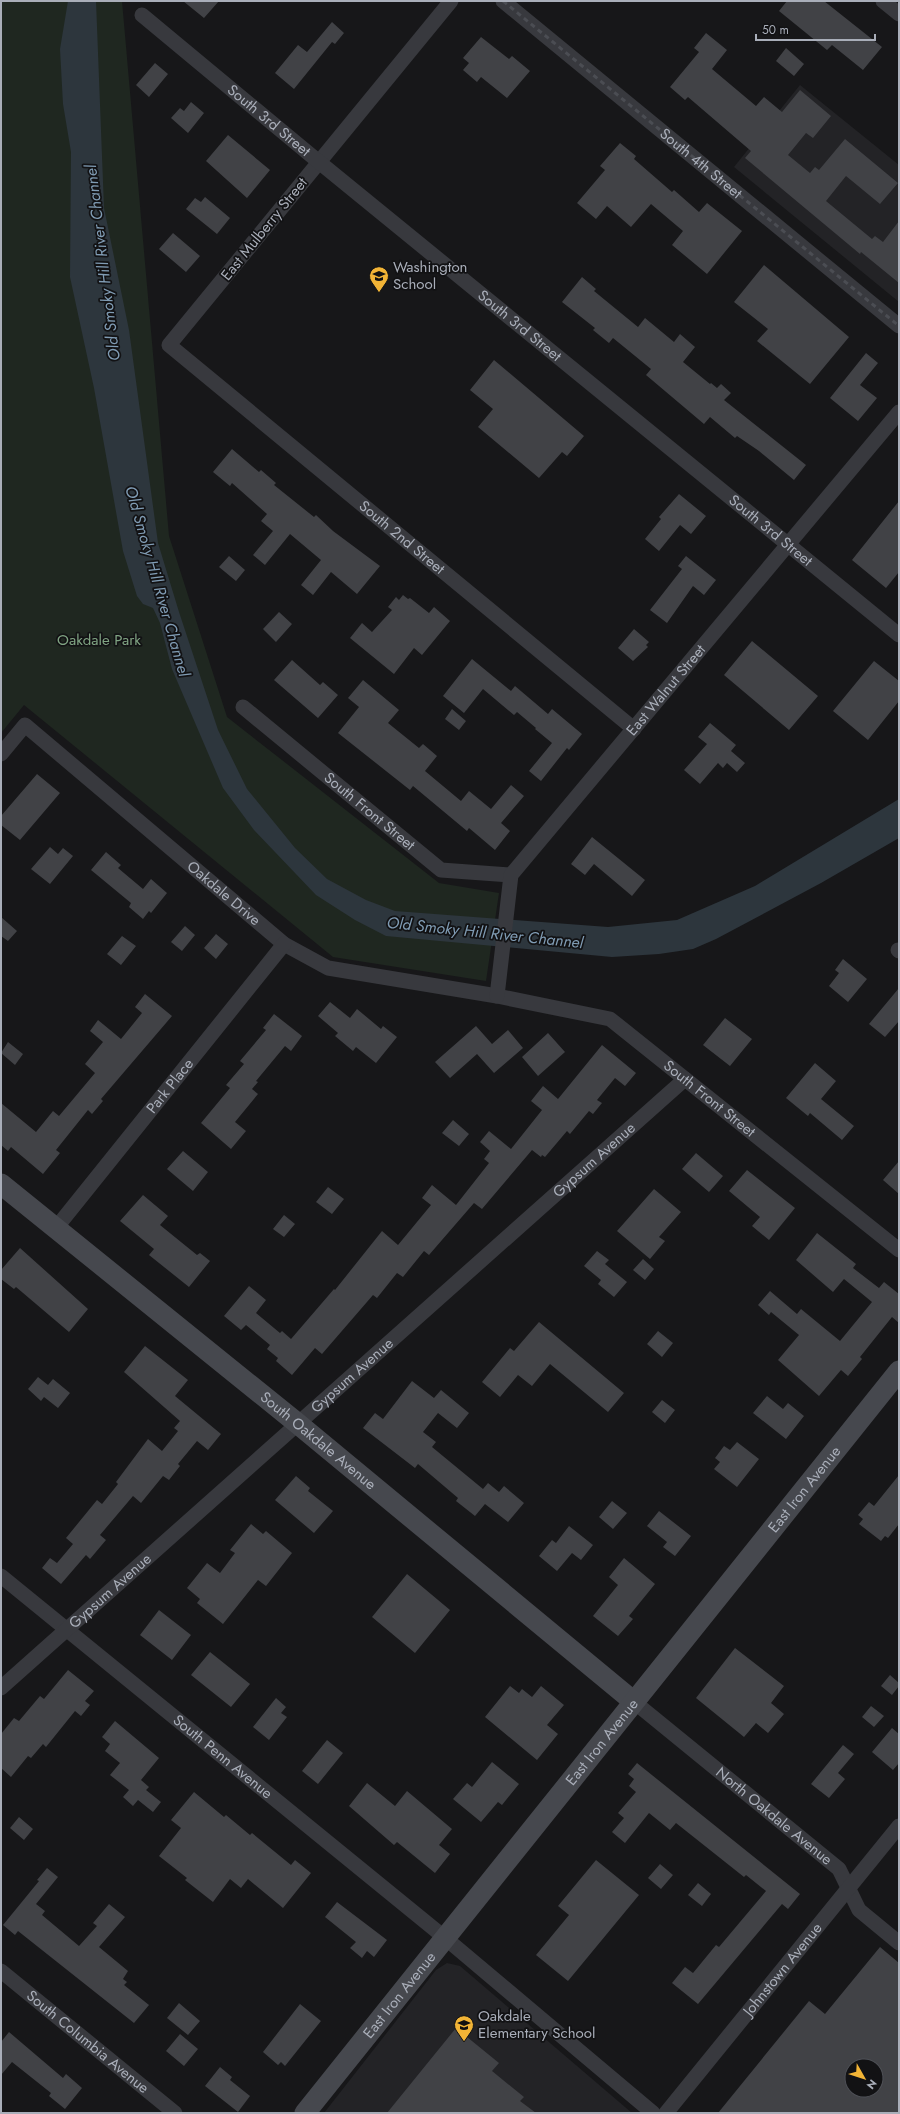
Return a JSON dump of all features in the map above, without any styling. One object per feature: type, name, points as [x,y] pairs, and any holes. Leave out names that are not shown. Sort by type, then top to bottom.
[{"type":"street","name":"East Mulberry Street","points":[[169,345],[451,1]]},
{"type":"street","name":"South 4th Street","points":[[503,1],[899,326]]},
{"type":"street","points":[[883,1],[899,14]]},
{"type":"street","name":"South 3rd Street","points":[[142,15],[319,162],[899,635]]},
{"type":"street","name":"South 2nd Street","points":[[169,345],[634,729]]},
{"type":"street","name":"East Walnut Street","points":[[511,875],[899,412]]},
{"type":"street","name":"South Front Street","points":[[244,707],[441,870],[511,875]]},
{"type":"street","name":"Oakdale Drive","points":[[1,754],[25,724],[284,944],[328,968],[497,996]]},
{"type":"street","points":[[497,996],[511,875]]},
{"type":"street","name":"Park Place","points":[[56,1228],[284,944]]},
{"type":"street","name":"South Front Street","points":[[497,996],[610,1019],[899,1250]]},
{"type":"street","name":"Gypsum Avenue","points":[[1,1688],[685,1079]]},
{"type":"street","name":"South Oakdale Avenue","points":[[1,1184],[297,1423],[634,1701]]},
{"type":"street","name":"East Iron Avenue","points":[[305,2113],[444,1937],[899,1371]]},
{"type":"street","name":"South Penn Avenue","points":[[1,1576],[444,1937],[653,2113]]},
{"type":"street","name":"North Oakdale Avenue","points":[[634,1701],[839,1869],[859,1910],[899,1943]]},
{"type":"street","name":"Johnstown Avenue","points":[[666,2113],[899,1826]]},
{"type":"street","name":"South Columbia Avenue","points":[[1,1971],[175,2113]]},
{"type":"shaded area","points":[[800,85],[899,165],[899,302],[734,167]]},
{"type":"shaded area","name":"Oakdale Elementary School","points":[[447,1963],[460,1966],[632,2113],[324,2113],[436,1970]]},
{"type":"green space","name":"Oakdale Park","points":[[1,1],[122,1],[169,536],[227,717],[439,883],[499,893],[486,981],[333,957],[24,705],[1,733]]},
{"type":"water","name":"Old Smoky Hill River Channel","points":[[68,1],[96,1],[104,208],[129,330],[158,543],[218,730],[247,789],[295,848],[327,879],[366,900],[395,911],[608,927],[677,920],[755,886],[899,799],[899,838],[821,883],[716,939],[693,949],[659,954],[612,957],[386,936],[355,920],[316,895],[254,830],[223,788],[172,669],[160,623],[153,608],[143,604],[137,596],[123,551],[94,388],[70,277],[71,152],[63,104],[60,49]]},
{"type":"building","points":[[183,1],[219,1],[204,18]]},
{"type":"building","points":[[787,1],[824,1],[882,47],[863,70],[832,45],[827,50],[779,11]]},
{"type":"building","points":[[332,22],[344,33],[335,44],[332,42],[294,89],[275,73],[298,45],[307,52]]},
{"type":"building","points":[[706,33],[727,50],[712,69],[756,106],[764,97],[782,112],[800,90],[831,116],[813,138],[806,133],[788,155],[810,173],[815,167],[819,170],[845,139],[898,183],[880,204],[846,176],[826,201],[872,239],[875,236],[883,242],[899,221],[899,283],[861,252],[860,254],[745,158],[751,151],[688,97],[685,100],[670,87],[699,52],[694,48]]},
{"type":"building","points":[[481,37],[509,59],[512,56],[530,71],[507,98],[481,77],[477,82],[463,70],[469,63],[463,58]]},
{"type":"building","points":[[786,48],[804,64],[794,76],[776,61]]},
{"type":"building","points":[[155,63],[168,74],[149,97],[136,85]]},
{"type":"building","points":[[191,102],[204,113],[188,133],[171,118],[180,108],[184,111]]},
{"type":"building","points":[[228,135],[270,170],[247,198],[206,161]]},
{"type":"building","points":[[620,143],[636,156],[634,159],[672,192],[674,190],[699,212],[707,203],[742,231],[707,274],[672,245],[683,231],[651,204],[631,227],[607,206],[596,219],[577,203],[605,170],[600,166]]},
{"type":"building","points":[[205,197],[230,218],[217,234],[186,209],[195,198],[201,202]]},
{"type":"building","points":[[173,233],[200,256],[186,272],[159,249]]},
{"type":"building","points":[[764,265],[849,337],[810,384],[757,341],[768,329],[734,302]]},
{"type":"building","points":[[582,277],[596,289],[594,291],[638,327],[645,318],[674,342],[680,334],[695,347],[683,362],[710,384],[711,383],[717,388],[721,384],[731,393],[724,400],[806,465],[794,480],[759,451],[737,436],[735,438],[710,417],[704,424],[646,375],[651,369],[613,338],[609,343],[593,330],[595,328],[562,302]]},
{"type":"building","points":[[866,353],[878,363],[860,385],[877,398],[858,421],[830,398]]},
{"type":"building","points":[[494,360],[584,436],[567,456],[562,452],[539,478],[478,427],[493,409],[470,390]]},
{"type":"building","points":[[232,449],[259,472],[261,470],[276,483],[274,485],[314,517],[316,515],[333,531],[380,566],[357,594],[331,572],[313,595],[301,585],[321,560],[290,534],[265,565],[253,555],[273,531],[261,521],[267,514],[232,483],[230,486],[213,472]]},
{"type":"building","points":[[679,494],[706,516],[691,534],[680,525],[659,551],[645,539],[661,519],[659,517]]},
{"type":"building","points":[[899,501],[899,572],[886,588],[852,560]]},
{"type":"building","points":[[229,556],[245,570],[236,581],[219,567]]},
{"type":"building","points":[[686,556],[716,580],[704,595],[693,586],[667,623],[650,610],[682,569],[678,566]]},
{"type":"building","points":[[403,595],[408,599],[410,598],[429,613],[434,607],[450,621],[422,655],[414,648],[394,674],[350,638],[362,623],[372,632],[392,610],[388,607],[396,597],[399,600]]},
{"type":"building","points":[[279,612],[292,624],[276,642],[263,629]]},
{"type":"building","points":[[634,629],[649,642],[646,645],[648,647],[633,661],[618,648]]},
{"type":"building","points":[[752,641],[818,696],[789,730],[724,675]]},
{"type":"building","points":[[472,659],[511,691],[515,686],[548,714],[552,709],[582,734],[569,750],[567,748],[541,781],[529,771],[552,743],[535,729],[536,728],[517,712],[514,715],[483,689],[464,713],[443,696]]},
{"type":"building","points":[[292,660],[320,685],[323,682],[338,695],[318,718],[274,680]]},
{"type":"building","points":[[874,661],[899,681],[899,701],[868,740],[833,711]]},
{"type":"building","points":[[363,680],[399,710],[388,723],[419,748],[423,744],[437,756],[425,771],[461,801],[469,791],[491,809],[511,785],[524,796],[501,823],[510,831],[495,850],[469,828],[467,831],[413,786],[410,790],[338,733],[359,707],[348,698]]},
{"type":"building","points":[[452,709],[466,721],[459,730],[445,719]]},
{"type":"building","points":[[710,723],[736,745],[731,751],[745,763],[737,772],[727,763],[723,768],[718,763],[700,784],[684,770],[707,744],[698,737]]},
{"type":"building","points":[[37,774],[60,793],[20,840],[1,825],[1,816]]},
{"type":"building","points":[[592,837],[645,880],[632,896],[594,864],[585,875],[571,864]]},
{"type":"building","points":[[50,847],[58,854],[63,848],[73,856],[50,884],[31,869]]},
{"type":"building","points":[[106,852],[121,865],[118,868],[143,889],[151,879],[167,893],[151,913],[149,911],[143,919],[129,907],[131,903],[91,870]]},
{"type":"building","points":[[1,917],[17,931],[8,941],[1,936]]},
{"type":"building","points":[[185,926],[195,935],[182,951],[171,942]]},
{"type":"building","points":[[216,934],[228,944],[216,959],[204,948]]},
{"type":"building","points":[[122,936],[136,946],[121,965],[107,954]]},
{"type":"building","points":[[843,959],[867,979],[848,1002],[829,986],[839,973],[835,970]]},
{"type":"building","points":[[899,988],[899,1021],[885,1037],[869,1024]]},
{"type":"building","points":[[145,994],[172,1016],[101,1099],[103,1101],[92,1114],[88,1110],[56,1150],[60,1153],[43,1174],[11,1147],[8,1151],[1,1145],[1,1103],[36,1132],[53,1111],[59,1116],[95,1073],[85,1064],[103,1042],[90,1031],[98,1020],[121,1039],[142,1013],[135,1007]]},
{"type":"building","points":[[330,1002],[350,1018],[357,1009],[381,1029],[383,1026],[397,1037],[376,1063],[356,1047],[353,1051],[335,1036],[338,1033],[318,1016]]},
{"type":"building","points":[[274,1014],[302,1036],[291,1051],[285,1046],[256,1081],[258,1082],[252,1089],[258,1094],[235,1122],[246,1131],[231,1149],[201,1123],[230,1088],[226,1085],[244,1064],[240,1061],[266,1030],[263,1028]]},
{"type":"building","points":[[725,1018],[752,1039],[730,1066],[703,1045]]},
{"type":"building","points":[[476,1026],[492,1044],[508,1030],[523,1048],[494,1073],[477,1054],[450,1078],[435,1062]]},
{"type":"building","points":[[548,1033],[565,1052],[538,1076],[522,1057]]},
{"type":"building","points":[[8,1042],[23,1054],[15,1065],[1,1053]]},
{"type":"building","points":[[602,1045],[636,1073],[625,1086],[615,1078],[597,1100],[602,1103],[593,1114],[589,1111],[570,1134],[567,1131],[545,1157],[542,1155],[541,1157],[532,1150],[482,1209],[474,1203],[429,1255],[424,1251],[403,1277],[397,1273],[377,1298],[373,1295],[322,1354],[315,1348],[292,1375],[276,1361],[278,1358],[267,1349],[270,1345],[246,1325],[241,1330],[224,1316],[249,1286],[266,1300],[256,1313],[280,1333],[282,1331],[291,1339],[334,1289],[335,1290],[382,1231],[398,1245],[431,1205],[422,1198],[432,1185],[456,1205],[489,1163],[484,1159],[490,1151],[480,1142],[489,1131],[511,1149],[542,1110],[531,1101],[543,1086],[558,1099]]},
{"type":"building","points":[[815,1063],[836,1081],[821,1099],[854,1126],[842,1140],[810,1113],[808,1116],[786,1098]]},
{"type":"building","points":[[453,1120],[469,1134],[459,1146],[442,1133]]},
{"type":"building","points":[[183,1151],[208,1172],[193,1191],[167,1169]]},
{"type":"building","points":[[696,1153],[723,1176],[709,1192],[682,1169]]},
{"type":"building","points":[[899,1161],[899,1194],[883,1180]]},
{"type":"building","points":[[747,1170],[795,1208],[769,1240],[752,1226],[760,1217],[729,1191]]},
{"type":"building","points":[[328,1187],[344,1199],[332,1214],[316,1202]]},
{"type":"building","points":[[654,1189],[681,1212],[659,1237],[665,1241],[650,1259],[617,1231]]},
{"type":"building","points":[[143,1195],[168,1216],[160,1225],[197,1255],[200,1253],[210,1261],[189,1287],[149,1255],[154,1249],[120,1221]]},
{"type":"building","points":[[284,1215],[295,1224],[284,1237],[273,1229]]},
{"type":"building","points":[[817,1233],[856,1264],[853,1268],[879,1288],[884,1282],[899,1294],[899,1323],[892,1317],[860,1357],[862,1359],[848,1376],[841,1370],[819,1396],[778,1360],[799,1335],[771,1312],[769,1315],[758,1305],[770,1291],[797,1314],[801,1309],[840,1341],[872,1302],[844,1279],[833,1292],[796,1260]]},
{"type":"building","points":[[20,1248],[88,1309],[69,1332],[16,1287],[14,1289],[1,1279],[1,1270]]},
{"type":"building","points":[[597,1251],[609,1260],[605,1264],[627,1282],[614,1297],[598,1284],[601,1280],[584,1266]]},
{"type":"building","points":[[643,1259],[654,1269],[645,1280],[633,1270]]},
{"type":"building","points":[[539,1322],[624,1393],[608,1412],[550,1364],[532,1386],[518,1375],[500,1397],[482,1382],[510,1348],[514,1351]]},
{"type":"building","points":[[658,1331],[673,1343],[662,1357],[647,1344]]},
{"type":"building","points":[[145,1346],[188,1380],[175,1396],[221,1434],[208,1450],[197,1441],[178,1464],[180,1466],[169,1480],[163,1476],[141,1503],[133,1496],[100,1535],[106,1540],[90,1559],[86,1555],[61,1584],[42,1568],[50,1558],[57,1563],[73,1544],[66,1538],[97,1500],[102,1504],[118,1484],[116,1482],[148,1439],[162,1451],[178,1431],[174,1428],[180,1421],[124,1372]]},
{"type":"building","points":[[38,1377],[48,1385],[53,1379],[70,1393],[58,1408],[44,1397],[41,1401],[28,1389]]},
{"type":"building","points":[[412,1381],[434,1398],[441,1390],[469,1413],[457,1428],[438,1413],[423,1432],[436,1442],[432,1447],[483,1489],[488,1483],[499,1492],[504,1486],[524,1503],[508,1522],[485,1504],[475,1516],[456,1501],[458,1498],[418,1464],[415,1468],[363,1428],[375,1413],[383,1419]]},
{"type":"building","points":[[767,1396],[783,1409],[788,1403],[804,1416],[786,1439],[753,1413]]},
{"type":"building","points":[[662,1400],[675,1410],[665,1423],[652,1412]]},
{"type":"building","points":[[737,1442],[759,1459],[737,1487],[714,1469],[720,1462],[715,1458],[724,1446],[730,1450]]},
{"type":"building","points":[[899,1475],[899,1524],[888,1538],[885,1536],[881,1541],[859,1524],[863,1519],[858,1515],[869,1502],[874,1506]]},
{"type":"building","points":[[296,1476],[310,1488],[308,1491],[333,1511],[314,1533],[275,1500]]},
{"type":"building","points":[[612,1501],[627,1513],[613,1529],[599,1517]]},
{"type":"building","points":[[659,1511],[691,1536],[675,1556],[663,1547],[667,1542],[647,1526]]},
{"type":"building","points":[[251,1524],[263,1534],[266,1531],[292,1553],[266,1586],[258,1580],[223,1624],[197,1603],[200,1599],[187,1588],[207,1563],[220,1573],[235,1553],[230,1550]]},
{"type":"building","points":[[569,1526],[593,1545],[581,1560],[572,1553],[557,1571],[539,1556],[552,1540],[556,1543]]},
{"type":"building","points":[[624,1558],[655,1584],[629,1616],[633,1619],[618,1636],[593,1616],[618,1585],[609,1577]]},
{"type":"building","points":[[407,1574],[450,1610],[415,1653],[372,1617]]},
{"type":"building","points":[[159,1610],[191,1635],[172,1660],[140,1635]]},
{"type":"building","points":[[735,1648],[784,1686],[771,1703],[784,1714],[768,1733],[756,1723],[744,1737],[696,1698]]},
{"type":"building","points":[[210,1652],[250,1684],[231,1707],[191,1675]]},
{"type":"building","points":[[68,1670],[94,1691],[85,1701],[90,1705],[81,1716],[75,1711],[46,1747],[43,1744],[31,1758],[28,1756],[11,1777],[1,1768],[1,1734],[14,1718],[19,1721],[40,1696],[44,1699]]},
{"type":"building","points":[[890,1675],[899,1683],[899,1686],[892,1695],[881,1686]]},
{"type":"building","points":[[510,1686],[519,1693],[522,1689],[532,1697],[541,1686],[564,1705],[547,1725],[558,1734],[537,1760],[485,1717]]},
{"type":"building","points":[[276,1698],[286,1707],[281,1713],[287,1717],[269,1740],[253,1727]]},
{"type":"building","points":[[871,1706],[884,1716],[874,1727],[862,1717]]},
{"type":"building","points":[[115,1721],[159,1758],[141,1780],[149,1787],[146,1790],[161,1802],[153,1812],[138,1800],[133,1806],[123,1797],[129,1790],[110,1775],[120,1763],[105,1751],[110,1744],[102,1737]]},
{"type":"building","points":[[892,1728],[899,1734],[899,1763],[893,1770],[872,1752]]},
{"type":"building","points":[[327,1740],[343,1753],[318,1784],[302,1771]]},
{"type":"building","points":[[843,1745],[854,1754],[838,1773],[845,1779],[829,1798],[811,1784]]},
{"type":"building","points":[[492,1762],[519,1784],[502,1805],[498,1802],[481,1822],[453,1799],[467,1783],[472,1787]]},
{"type":"building","points":[[637,1763],[800,1894],[788,1909],[782,1904],[698,2004],[672,1983],[685,1967],[693,1973],[716,1945],[719,1947],[766,1891],[746,1875],[744,1877],[676,1823],[670,1830],[649,1813],[625,1843],[612,1832],[624,1818],[618,1813],[636,1792],[629,1786],[634,1779],[628,1774]]},
{"type":"building","points":[[367,1783],[395,1806],[407,1791],[452,1829],[439,1845],[450,1854],[435,1873],[397,1842],[394,1845],[349,1806]]},
{"type":"building","points":[[194,1792],[224,1817],[226,1815],[250,1835],[252,1833],[291,1865],[295,1860],[311,1873],[283,1908],[248,1879],[241,1888],[230,1879],[213,1902],[185,1880],[187,1878],[159,1856],[181,1828],[171,1820]]},
{"type":"building","points":[[19,1817],[33,1829],[24,1840],[10,1828]]},
{"type":"building","points":[[596,1860],[639,1895],[568,1981],[536,1955],[569,1915],[558,1906]]},
{"type":"building","points":[[660,1864],[673,1875],[661,1889],[648,1878]]},
{"type":"building","points":[[47,1868],[58,1877],[36,1904],[45,1911],[42,1915],[79,1946],[97,1926],[93,1923],[109,1904],[125,1917],[99,1947],[128,1971],[123,1979],[127,1982],[124,1985],[149,2005],[134,2023],[18,1931],[15,1935],[3,1925],[39,1881],[37,1880]]},
{"type":"building","points":[[698,1883],[711,1894],[702,1906],[688,1895]]},
{"type":"building","points":[[337,1902],[387,1940],[374,1957],[367,1951],[362,1958],[350,1948],[356,1942],[325,1917]]},
{"type":"building","points":[[880,1947],[899,1963],[899,2113],[718,2113],[809,2001],[825,2014]]},
{"type":"building","points":[[179,2003],[200,2021],[188,2035],[167,2018]]},
{"type":"building","points":[[300,2004],[321,2021],[285,2066],[281,2062],[278,2065],[263,2052]]},
{"type":"building","points":[[456,2028],[499,2063],[492,2071],[524,2097],[520,2101],[536,2113],[387,2113]]},
{"type":"building","points":[[9,2032],[63,2078],[66,2074],[82,2088],[65,2109],[49,2096],[51,2093],[12,2062],[1,2075],[1,2042]]},
{"type":"building","points":[[180,2034],[198,2049],[184,2066],[166,2051]]},
{"type":"building","points":[[220,2067],[232,2077],[230,2080],[250,2096],[238,2112],[205,2086]]},
{"type":"railway","points":[[503,1],[899,326]]},
{"type":"place","name":"Washington School","points":[[379,293]]},
{"type":"place","name":"Oakdale Elementary School","points":[[464,2042]]}]
